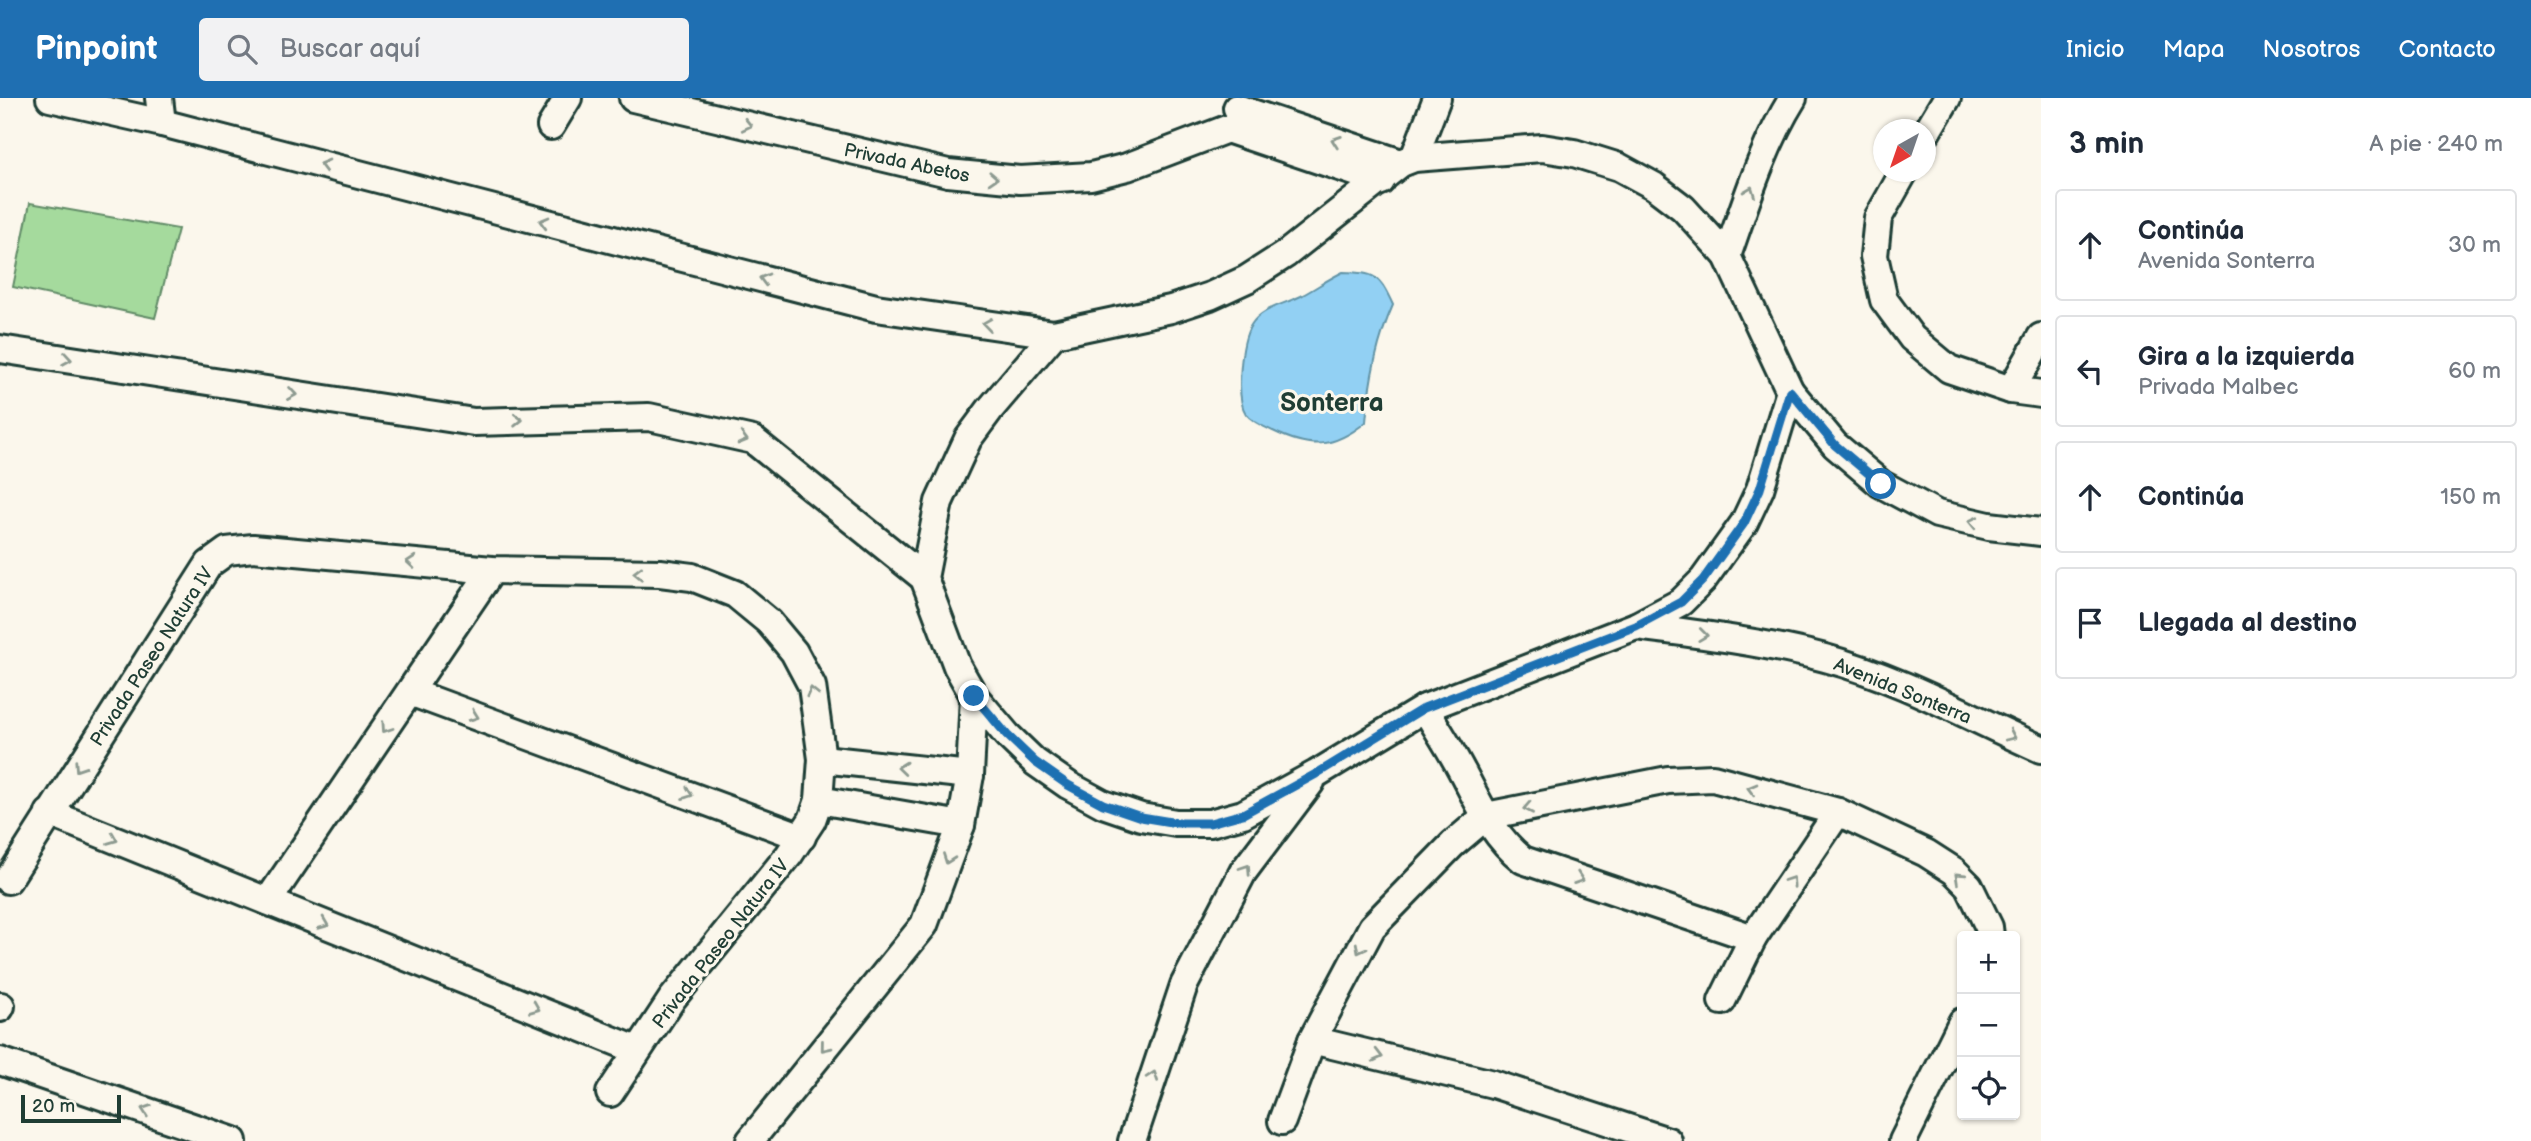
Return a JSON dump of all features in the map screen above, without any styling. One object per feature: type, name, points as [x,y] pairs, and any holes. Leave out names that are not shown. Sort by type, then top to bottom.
[{"type":"street","points":[[551,125],[568,98]]},
{"type":"street","name":"Privada Abetos","points":[[633,98],[947,173],[1020,180],[1091,176],[1127,167],[1235,112]]},
{"type":"street","points":[[59,99],[160,111],[876,308],[1054,334],[1171,309],[1210,296],[1247,279],[1286,254],[1407,161],[1437,98]]},
{"type":"street","points":[[1727,256],[1779,120],[1793,98]]},
{"type":"street","points":[[1934,119],[1947,98]]},
{"type":"street","points":[[1235,112],[1407,161],[1542,148],[1586,156],[1619,167],[1654,186],[1683,208],[1727,256],[1790,391],[1835,445],[1881,484],[1937,514],[1989,526],[2041,532]]},
{"type":"street","points":[[1235,112],[1381,181]]},
{"type":"street","points":[[1898,182],[1878,218],[1874,257],[1884,300],[1912,338],[1949,369],[2011,390],[2041,394]]},
{"type":"street","points":[[924,578],[939,502],[968,439],[1054,334]]},
{"type":"street","points":[[2011,390],[2041,337]]},
{"type":"street","points":[[0,349],[474,422],[649,417],[753,440],[924,578],[957,666],[974,696],[1007,735],[1035,762],[1068,785],[1103,804],[1141,817],[1177,823],[1210,823],[1243,814],[1316,774],[1424,708],[1636,626],[1681,602],[1703,580],[1739,532],[1760,489],[1790,391]]},
{"type":"street","name":"Privada Paseo Natura IV","points":[[8,880],[209,564],[227,551],[253,548],[492,570],[660,573],[692,577],[734,594],[769,622],[794,652],[812,686],[822,759],[819,800],[802,837],[672,999],[610,1093]]},
{"type":"street","points":[[268,901],[492,570]]},
{"type":"street","name":"Avenida Sonterra","points":[[1636,626],[1731,638],[1826,659],[1890,681],[2041,750]]},
{"type":"street","name":"Privada Paseo Natura IV","points":[[410,692],[802,837]]},
{"type":"street","points":[[750,1141],[924,925],[961,825],[970,775],[974,696]]},
{"type":"street","points":[[1424,708],[1454,756],[1486,816],[1506,846],[1523,860],[1753,937]]},
{"type":"street","points":[[822,759],[970,775]]},
{"type":"street","points":[[1132,1141],[1184,985],[1243,872],[1316,774]]},
{"type":"street","points":[[1282,1121],[1312,1040],[1372,927],[1453,844],[1486,816],[1668,780],[1713,778],[1838,812],[1926,853],[1954,871],[1969,886],[1989,931]]},
{"type":"street","points":[[819,800],[961,825]]},
{"type":"street","points":[[1722,1001],[1753,937],[1838,812]]},
{"type":"street","points":[[50,813],[637,1050]]},
{"type":"street","points":[[1903,1141],[1957,1032]]},
{"type":"street","points":[[1312,1040],[1493,1084],[1668,1141]]},
{"type":"street","points":[[0,1061],[193,1134],[233,1141]]},
{"type":"green space","points":[[30,203],[178,229],[155,318],[13,287]]},
{"type":"water","points":[[1343,272],[1363,273],[1375,278],[1384,287],[1393,305],[1375,362],[1366,422],[1332,441],[1298,441],[1262,426],[1246,414],[1240,383],[1244,343],[1251,325],[1261,314],[1301,296]]},
{"type":"district","name":"Sonterra","points":[[1332,402]]},
{"type":"route","points":[[974,696],[1007,735],[1035,762],[1068,785],[1103,804],[1141,817],[1177,823],[1210,823],[1243,814],[1316,774],[1424,708],[1636,626],[1681,602],[1703,580],[1744,523],[1760,489],[1790,391],[1835,445],[1881,484]]}]
